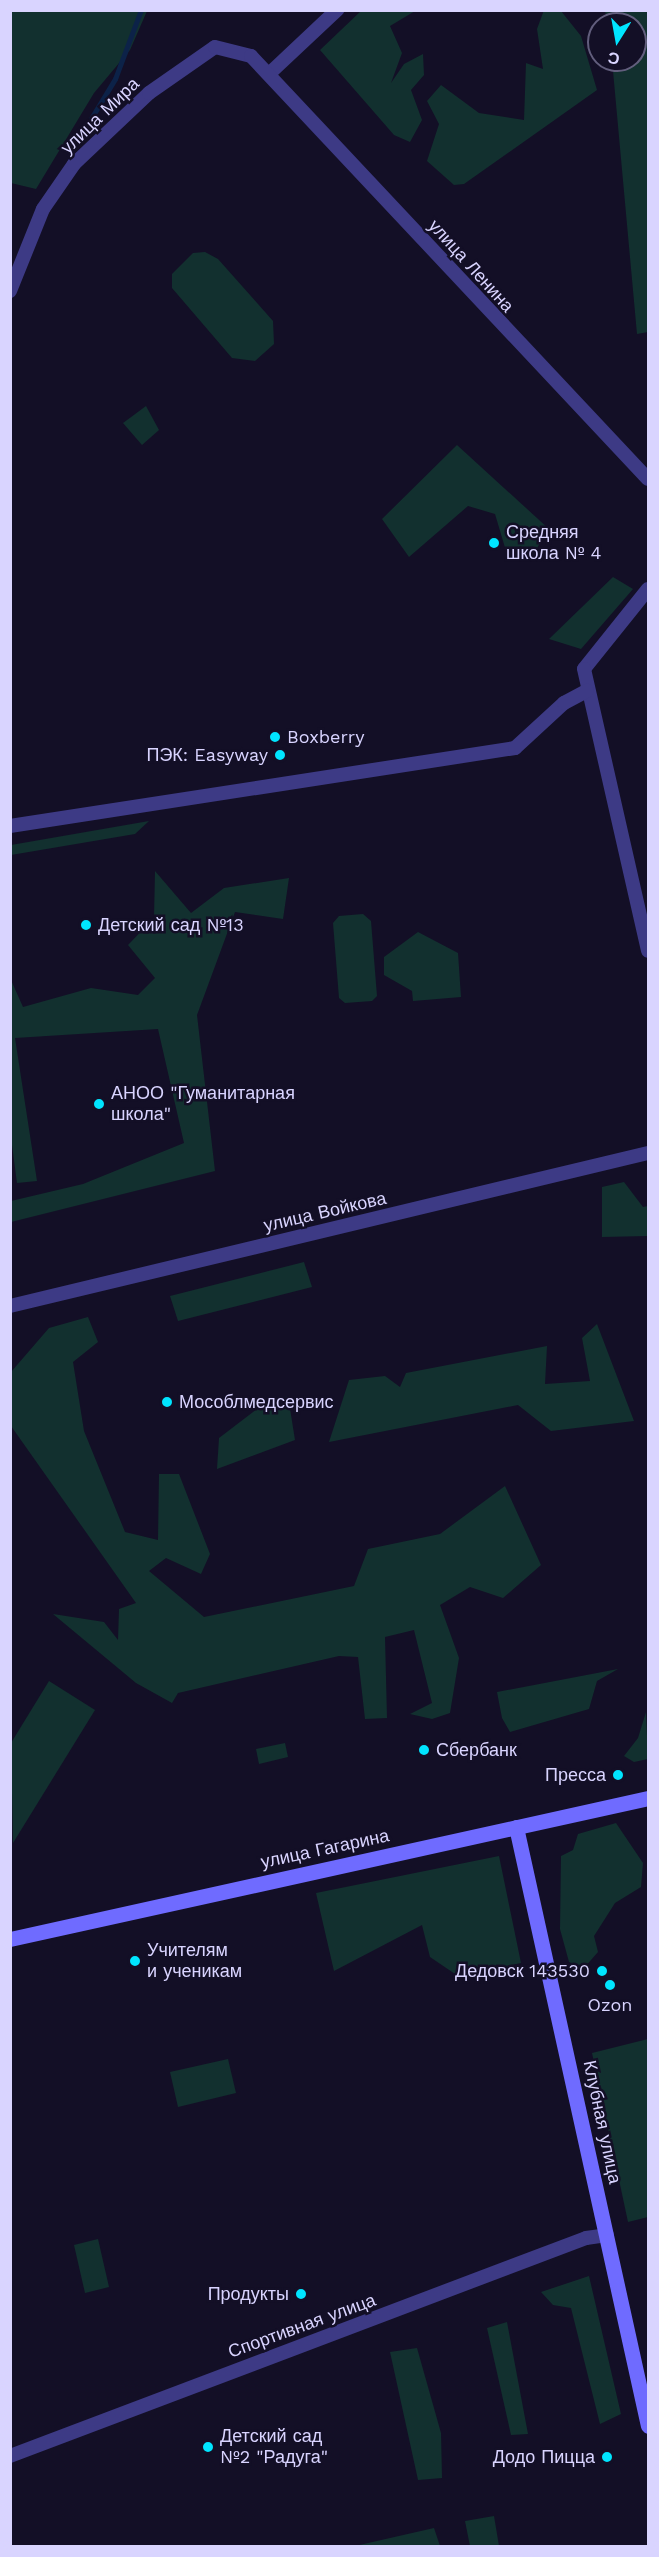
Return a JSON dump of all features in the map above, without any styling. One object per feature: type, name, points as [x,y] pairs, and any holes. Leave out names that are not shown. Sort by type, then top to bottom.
[{"type":"street","points":[[271,72],[337,10]]},
{"type":"street","name":"улица Мира","points":[[10,291],[29,238],[54,192],[74,164],[149,93],[215,47],[251,56],[271,72]]},
{"type":"street","name":"улица Ленина","points":[[271,72],[522,349],[648,479]]},
{"type":"street","points":[[648,590],[584,669],[587,691],[648,951]]},
{"type":"street","points":[[10,826],[515,748],[564,703],[587,691]]},
{"type":"street","name":"улица Войкова","points":[[10,1306],[648,1154]]},
{"type":"street","name":"улица Гагарина","points":[[10,1939],[648,1798]]},
{"type":"street","name":"Клубная улица","points":[[516,1827],[648,2426]]},
{"type":"street","name":"Спортивная улица","points":[[10,2456],[586,2238],[607,2235]]},
{"type":"green space","points":[[362,10],[415,11],[390,26],[402,53],[391,83],[404,64],[423,54],[424,75],[411,90],[422,120],[410,142],[394,135],[320,50]]},
{"type":"green space","points":[[544,10],[561,11],[581,36],[587,56],[587,72],[592,72],[597,90],[464,184],[454,185],[427,161],[439,124],[427,101],[441,85],[479,113],[524,120],[526,63],[543,69],[537,29]]},
{"type":"green space","points":[[10,11],[147,11],[130,50],[94,93],[36,189],[11,183]]},
{"type":"green space","points":[[648,11],[648,332],[637,334],[613,72],[647,72],[647,12],[605,12]]},
{"type":"green space","points":[[205,252],[218,259],[273,321],[274,344],[255,361],[232,358],[172,288],[172,274],[193,253]]},
{"type":"green space","points":[[146,406],[159,430],[142,445],[123,423]]},
{"type":"green space","points":[[457,445],[549,529],[532,556],[506,551],[495,514],[468,506],[409,557],[382,519]]},
{"type":"green space","points":[[613,577],[633,589],[581,649],[549,639]]},
{"type":"green space","points":[[149,821],[135,834],[11,855],[11,845]]},
{"type":"green space","points":[[155,871],[191,913],[224,888],[289,878],[283,919],[235,912],[197,1015],[215,1171],[11,1222],[11,1201],[83,1184],[184,1143],[158,1029],[15,1038],[37,1181],[17,1183],[10,1130],[11,980],[23,1007],[91,988],[138,995],[155,978],[128,945],[154,918]]},
{"type":"green space","points":[[363,914],[371,921],[377,996],[372,1001],[345,1003],[339,998],[333,923],[339,916]]},
{"type":"green space","points":[[418,932],[458,953],[461,997],[413,1001],[412,991],[384,975],[384,957]]},
{"type":"green space","points":[[624,1182],[643,1207],[648,1206],[648,1236],[602,1237],[602,1187]]},
{"type":"green space","points":[[304,1262],[312,1287],[178,1321],[170,1296]]},
{"type":"green space","points":[[88,1317],[98,1342],[73,1362],[84,1431],[125,1532],[158,1540],[159,1474],[179,1474],[210,1554],[201,1574],[166,1558],[149,1571],[204,1617],[354,1586],[368,1549],[440,1534],[505,1486],[541,1565],[503,1598],[470,1587],[440,1605],[459,1658],[450,1713],[432,1719],[410,1714],[432,1703],[414,1630],[385,1637],[387,1718],[365,1719],[358,1657],[339,1656],[178,1693],[172,1703],[136,1683],[53,1614],[104,1622],[118,1640],[119,1609],[136,1603],[11,1426],[11,1372],[49,1328]]},
{"type":"green space","points":[[597,1324],[634,1421],[551,1431],[518,1405],[329,1442],[349,1380],[385,1376],[400,1387],[406,1373],[547,1346],[545,1384],[590,1381],[582,1338]]},
{"type":"green space","points":[[288,1396],[295,1440],[217,1469],[219,1438],[257,1409]]},
{"type":"green space","points":[[618,1669],[597,1681],[589,1709],[510,1732],[502,1718],[497,1692]]},
{"type":"green space","points":[[49,1681],[95,1710],[13,1843],[11,1743]]},
{"type":"green space","points":[[646,1712],[648,1759],[634,1762],[624,1756],[638,1738]]},
{"type":"green space","points":[[285,1743],[288,1757],[259,1764],[256,1749]]},
{"type":"green space","points":[[616,1823],[643,1863],[641,1887],[615,1903],[594,1936],[598,1952],[584,1968],[569,1962],[560,1929],[561,1856],[573,1850],[578,1834]]},
{"type":"green space","points":[[499,1856],[521,1963],[458,1976],[430,1957],[422,1925],[334,1971],[316,1893]]},
{"type":"green space","points":[[648,2039],[648,2217],[628,2222],[592,2053]]},
{"type":"green space","points":[[228,2059],[236,2093],[178,2107],[170,2072]]},
{"type":"green space","points":[[98,2239],[109,2287],[85,2293],[74,2245]]},
{"type":"green space","points":[[589,2276],[621,2414],[600,2424],[571,2308],[553,2305],[541,2292]]},
{"type":"green space","points":[[507,2322],[528,2434],[511,2435],[487,2328]]},
{"type":"green space","points":[[417,2348],[441,2433],[442,2478],[418,2480],[390,2352]]},
{"type":"green space","points":[[494,2516],[499,2546],[470,2546],[465,2521]]},
{"type":"green space","points":[[434,2528],[440,2546],[355,2546]]},
{"type":"waterway","points":[[83,132],[115,79],[141,10]]},
{"type":"place","name":"Средняя школа № 4","points":[[494,543]]},
{"type":"place","name":"Boxberry","points":[[275,737]]},
{"type":"place","name":"ПЭК: Easyway","points":[[280,755]]},
{"type":"place","name":"Детский сад №13","points":[[86,925]]},
{"type":"place","name":"АНОО \"Гуманитарная школа\"","points":[[99,1104]]},
{"type":"place","name":"Мособлмедсервис","points":[[167,1402]]},
{"type":"place","name":"Сбербанк","points":[[424,1750]]},
{"type":"place","name":"Пресса","points":[[618,1775]]},
{"type":"place","name":"Учителям и ученикам","points":[[135,1961]]},
{"type":"place","name":"Дедовск 143530","points":[[602,1971]]},
{"type":"place","name":"Ozon","points":[[610,1985]]},
{"type":"place","name":"Продукты","points":[[301,2294]]},
{"type":"place","name":"Детский сад №2 \"Радуга\"","points":[[208,2447]]},
{"type":"place","name":"Додо Пицца","points":[[607,2457]]}]
